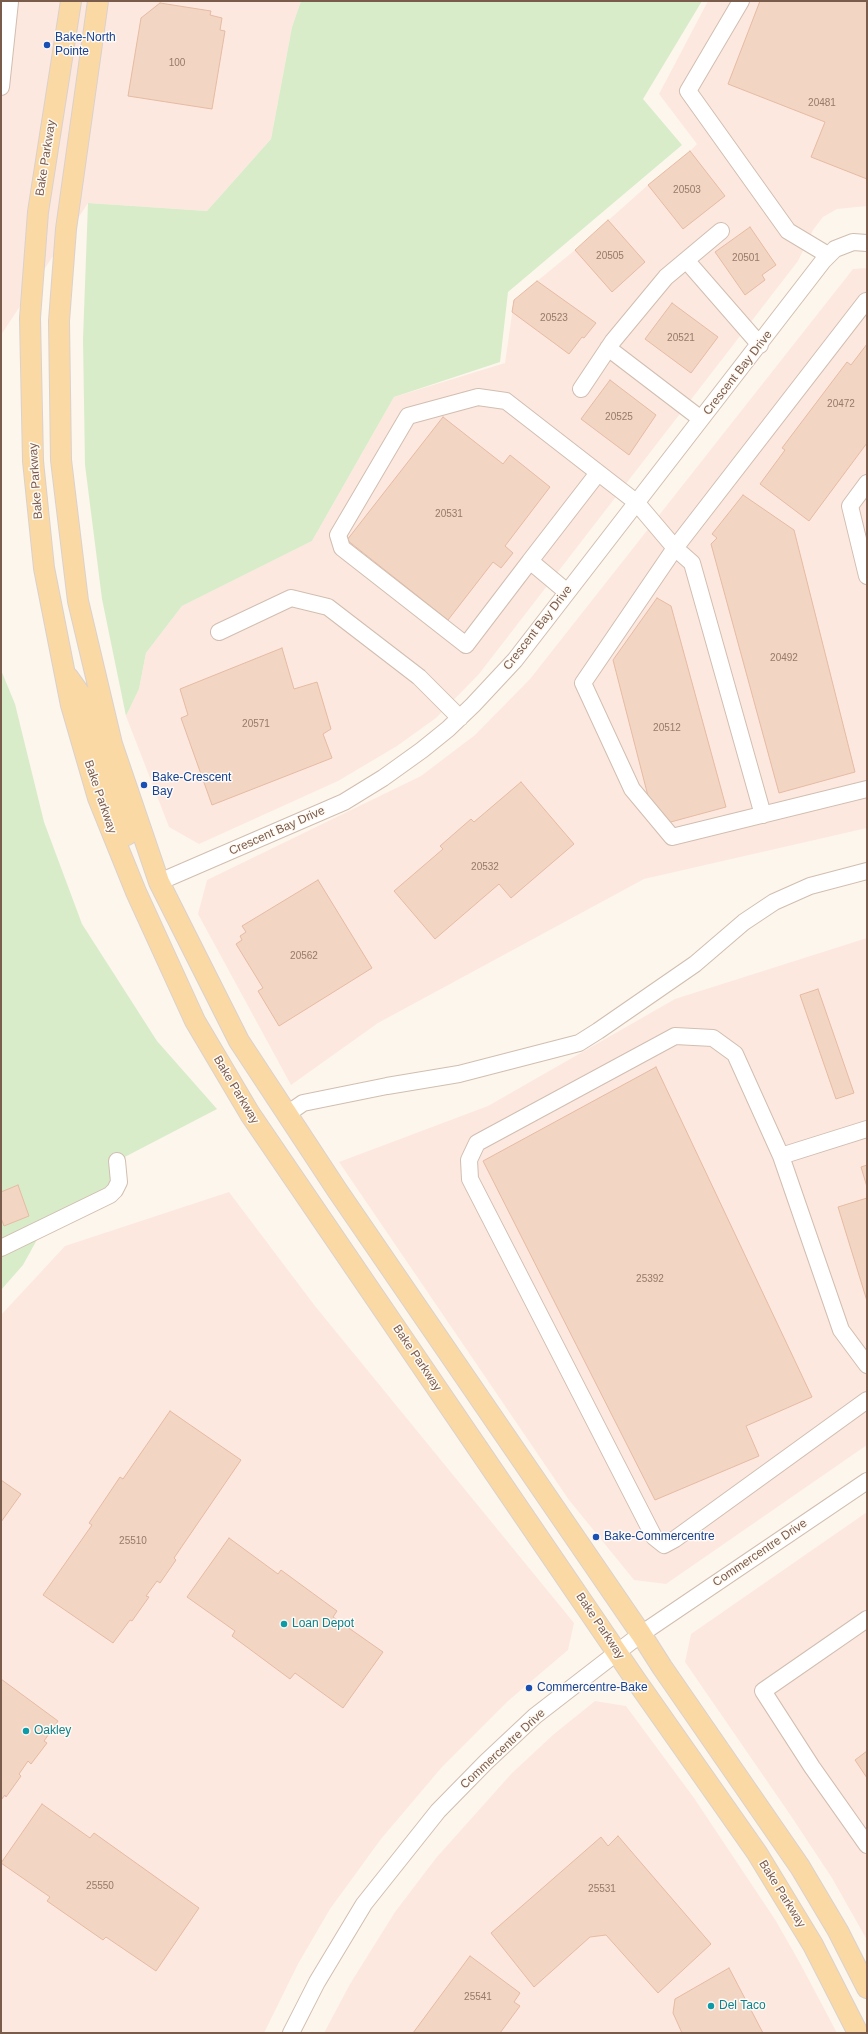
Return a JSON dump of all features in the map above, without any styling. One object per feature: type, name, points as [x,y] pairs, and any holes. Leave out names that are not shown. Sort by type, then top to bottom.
[{"type":"main road","name":"Bake Parkway","points":[[71,1],[38,212],[30,318],[33,461],[44,568],[71,705],[98,798],[136,892],[195,1020],[256,1124],[776,1882],[813,1945],[858,2033]]},
{"type":"main road","points":[[98,1],[66,229],[59,321],[61,460],[78,601],[112,744],[159,882],[239,1041],[287,1114],[641,1634],[666,1674],[800,1867],[838,1931],[867,1988]]},
{"type":"main road","points":[[64,671],[86,702],[108,781],[132,850],[150,880],[159,882]]},
{"type":"street","points":[[1,1],[10,2],[1,87]]},
{"type":"street","points":[[741,1],[688,91],[788,231],[825,258],[835,249],[854,242],[867,243]]},
{"type":"street","points":[[581,389],[608,348],[666,277],[720,231]]},
{"type":"street","name":"Crescent Bay Drive","points":[[159,882],[344,802],[384,778],[422,750],[460,718],[516,660],[825,258]]},
{"type":"street","points":[[686,260],[760,344]]},
{"type":"street","points":[[867,302],[866,301],[675,548],[583,683],[632,789],[672,836],[867,789]]},
{"type":"street","points":[[608,348],[701,419]]},
{"type":"street","points":[[598,473],[466,645],[342,548],[338,535],[408,416],[478,397],[506,402],[636,502],[675,548],[692,563],[763,815]]},
{"type":"street","points":[[867,483],[850,506],[867,576]]},
{"type":"street","points":[[530,561],[567,592]]},
{"type":"street","points":[[220,632],[290,598],[328,607],[419,677],[460,718]]},
{"type":"street","points":[[287,1114],[304,1103],[387,1086],[459,1074],[578,1043],[696,964],[744,922],[774,902],[810,886],[867,871]]},
{"type":"street","points":[[867,1365],[840,1330],[781,1156],[735,1054],[713,1038],[674,1036],[477,1143],[468,1160],[470,1179],[654,1537],[664,1545],[675,1540],[867,1400]]},
{"type":"street","points":[[781,1156],[867,1129]]},
{"type":"street","points":[[1,1248],[110,1195],[115,1190],[119,1182],[117,1161]]},
{"type":"street","name":"Commercentre Drive","points":[[291,2033],[317,1982],[364,1904],[438,1811],[486,1762],[535,1716],[641,1634],[867,1481]]},
{"type":"street","points":[[867,1619],[763,1691],[812,1767],[867,1845]]},
{"type":"shaded area","points":[[1,1],[301,1],[292,27],[271,139],[207,211],[88,203],[1,335]]},
{"type":"shaded area","points":[[708,1],[867,1],[867,206],[837,209],[823,217],[813,230],[798,261],[479,674],[436,718],[397,746],[338,781],[199,844],[169,827],[126,716],[139,689],[146,653],[182,606],[312,541],[394,397],[505,363],[514,300],[575,250],[697,144],[659,94]]},
{"type":"shaded area","points":[[867,268],[867,828],[644,879],[378,1023],[291,1085],[198,914],[207,880],[421,776],[475,735],[530,679],[853,269]]},
{"type":"shaded area","points":[[867,938],[867,1445],[666,1584],[634,1580],[569,1500],[339,1162],[488,1106],[675,999]]},
{"type":"shaded area","points":[[229,1192],[315,1306],[574,1623],[568,1650],[508,1701],[442,1767],[381,1839],[330,1909],[298,1964],[264,2033],[1,2033],[1,1315],[65,1246]]},
{"type":"shaded area","points":[[867,1512],[867,1940],[832,1878],[685,1662],[691,1634]]},
{"type":"shaded area","points":[[595,1701],[626,1706],[694,1798],[776,1921],[837,2033],[324,2033],[350,1984],[395,1912],[436,1858],[512,1773],[554,1734]]},
{"type":"green space","points":[[301,1],[702,1],[643,99],[682,145],[508,292],[500,362],[394,397],[312,541],[182,606],[146,653],[139,689],[126,716],[102,599],[85,465],[83,339],[88,203],[207,211],[271,139],[292,27]]},
{"type":"green space","points":[[1,670],[15,704],[44,822],[82,924],[157,1041],[217,1109],[117,1161],[119,1182],[44,1227],[23,1265],[1,1290]]},
{"type":"building","points":[[760,1],[867,1],[867,179],[811,157],[825,122],[728,84]]},
{"type":"building","points":[[160,3],[211,11],[210,15],[222,18],[220,30],[225,31],[212,109],[128,96],[141,18]]},
{"type":"building","points":[[690,151],[725,196],[683,229],[648,185]]},
{"type":"building","points":[[608,220],[645,262],[612,292],[575,250]]},
{"type":"building","points":[[750,227],[776,265],[762,275],[765,280],[745,295],[715,252]]},
{"type":"building","points":[[537,281],[596,323],[584,338],[582,337],[569,354],[512,312],[514,300]]},
{"type":"building","points":[[672,303],[718,337],[691,373],[645,339]]},
{"type":"building","points":[[867,344],[867,443],[809,521],[760,484],[785,450],[782,448],[847,362],[851,365]]},
{"type":"building","points":[[610,380],[656,415],[629,455],[581,419]]},
{"type":"building","points":[[443,417],[503,464],[510,455],[550,487],[505,546],[513,553],[501,568],[493,562],[448,620],[347,540]]},
{"type":"building","points":[[743,495],[794,530],[855,772],[779,793],[711,544],[717,538],[712,534]]},
{"type":"building","points":[[657,598],[671,606],[726,807],[667,823],[648,796],[613,660]]},
{"type":"building","points":[[282,648],[294,689],[317,682],[331,729],[323,734],[332,758],[212,805],[181,718],[188,715],[180,689]]},
{"type":"building","points":[[521,782],[574,844],[511,898],[499,884],[435,939],[394,891],[443,849],[440,846],[471,819],[474,822]]},
{"type":"building","points":[[318,880],[372,968],[279,1026],[258,991],[263,988],[236,944],[242,940],[240,936],[246,932],[242,926]]},
{"type":"building","points":[[818,989],[854,1093],[836,1099],[800,995]]},
{"type":"building","points":[[656,1067],[812,1397],[746,1426],[759,1456],[655,1500],[483,1161]]},
{"type":"building","points":[[867,1165],[867,1187],[861,1167]]},
{"type":"building","points":[[18,1185],[29,1216],[4,1226],[1,1218],[1,1192]]},
{"type":"building","points":[[867,1198],[867,1301],[838,1207]]},
{"type":"building","points":[[170,1411],[241,1460],[174,1558],[176,1560],[160,1583],[157,1581],[146,1596],[149,1597],[132,1621],[130,1620],[113,1643],[43,1595],[92,1525],[89,1523],[120,1477],[123,1479]]},
{"type":"building","points":[[1,1480],[21,1494],[1,1522]]},
{"type":"building","name":"Loan Depot","points":[[229,1538],[278,1574],[281,1570],[337,1611],[333,1617],[383,1652],[343,1708],[295,1673],[290,1679],[232,1636],[235,1631],[187,1597]]},
{"type":"building","name":"Oakley","points":[[1,1679],[58,1721],[44,1741],[47,1743],[31,1764],[28,1761],[19,1774],[21,1776],[6,1797],[5,1795],[1,1800]]},
{"type":"building","points":[[867,1751],[867,1778],[855,1760]]},
{"type":"building","points":[[42,1804],[90,1838],[94,1833],[199,1908],[156,1971],[106,1937],[103,1940],[47,1901],[50,1897],[1,1863]]},
{"type":"building","points":[[618,1836],[711,1944],[658,1993],[606,1935],[590,1937],[534,1987],[491,1933],[601,1837],[608,1846]]},
{"type":"building","points":[[470,1956],[520,1993],[514,2002],[520,2006],[500,2033],[413,2033]]},
{"type":"building","name":"Del Taco","points":[[729,1968],[763,2033],[682,2033],[673,2013],[675,1999]]},
{"type":"place","name":"Bake-North Pointe","points":[[47,45]]},
{"type":"place","name":"Bake-Crescent Bay","points":[[144,785]]},
{"type":"place","name":"Bake-Commercentre","points":[[596,1537]]},
{"type":"place","name":"Loan Depot","points":[[284,1624]]},
{"type":"place","name":"Commercentre-Bake","points":[[529,1688]]},
{"type":"place","name":"Oakley","points":[[26,1731]]},
{"type":"place","name":"Del Taco","points":[[711,2006]]}]
